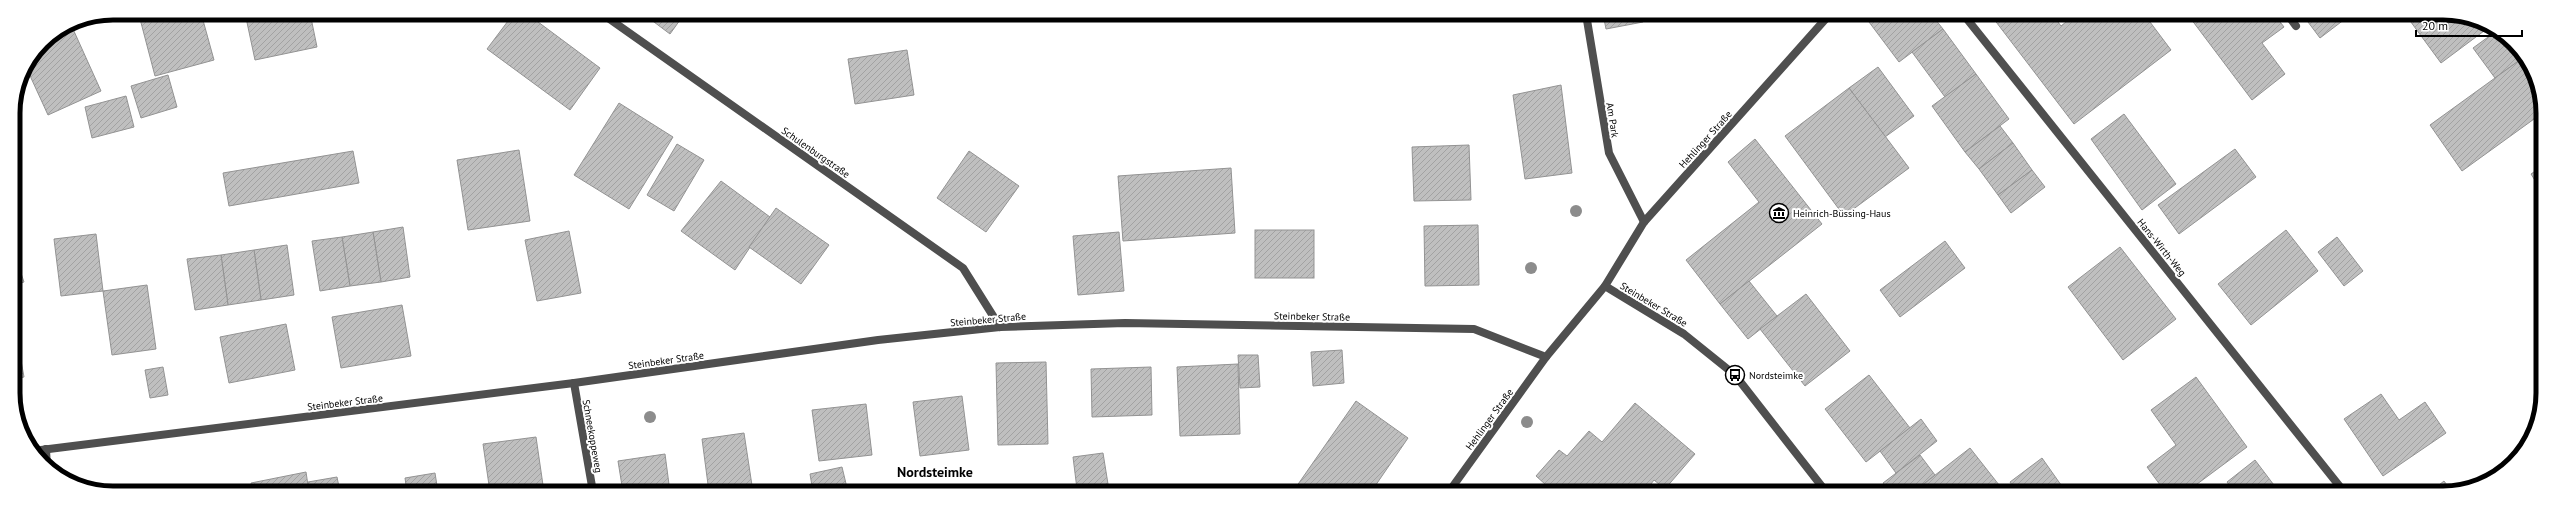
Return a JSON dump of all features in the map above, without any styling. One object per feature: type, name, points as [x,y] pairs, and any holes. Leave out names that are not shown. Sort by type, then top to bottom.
[{"type":"street","name":"Schulenburgstraße","points":[[610,20],[963,268],[1000,327]]},
{"type":"street","name":"Am Park","points":[[1587,20],[1609,153],[1644,222]]},
{"type":"street","name":"Hehlinger Straße","points":[[1605,286],[1644,222],[1825,20]]},
{"type":"street","name":"Hans-Wirth-Weg","points":[[1968,20],[2339,486]]},
{"type":"street","points":[[2292,20],[2296,26]]},
{"type":"street","name":"Steinbeker Straße","points":[[39,450],[574,382],[878,340],[1000,327],[1125,323],[1474,329],[1546,358],[1605,286],[1684,334],[1735,375],[1822,486]]},
{"type":"street","name":"Hehlinger Straße","points":[[1452,486],[1546,358]]},
{"type":"street","name":"Schneekoppeweg","points":[[574,382],[592,486]]},
{"type":"street","points":[[46,449],[46,458]]},
{"type":"building","points":[[140,20],[203,20],[214,60],[155,76]]},
{"type":"building","points":[[246,20],[311,20],[317,47],[255,60]]},
{"type":"building","points":[[509,20],[535,20],[600,68],[570,110],[487,49]]},
{"type":"building","points":[[651,20],[680,20],[670,34]]},
{"type":"building","points":[[1604,20],[1642,20],[1643,22],[1606,29]]},
{"type":"building","points":[[1868,20],[1936,20],[1943,29],[1899,62]]},
{"type":"building","points":[[1995,20],[2056,20],[2061,26],[2068,20],[2148,20],[2171,50],[2074,124]]},
{"type":"building","points":[[2192,20],[2279,20],[2284,27],[2262,43],[2285,74],[2252,100]]},
{"type":"building","points":[[2306,20],[2344,20],[2320,38]]},
{"type":"building","points":[[2409,20],[2455,21],[2473,25],[2485,30],[2441,63]]},
{"type":"building","points":[[73,29],[101,91],[48,115],[29,74],[39,56],[47,47],[56,39]]},
{"type":"building","points":[[1943,29],[1976,74],[1945,97],[1912,52]]},
{"type":"building","points":[[2492,34],[2504,43],[2520,60],[2495,78],[2473,48]]},
{"type":"building","points":[[907,50],[914,95],[855,104],[848,59]]},
{"type":"building","points":[[2520,60],[2531,83],[2536,107],[2536,118],[2462,171],[2430,125]]},
{"type":"building","points":[[1878,67],[1914,116],[1885,137],[1849,88]]},
{"type":"building","points":[[1976,74],[2009,119],[1965,152],[1932,106]]},
{"type":"building","points":[[168,75],[177,107],[141,118],[131,86]]},
{"type":"building","points":[[1561,85],[1572,173],[1525,179],[1513,95]]},
{"type":"building","points":[[1849,88],[1909,168],[1844,216],[1785,136]]},
{"type":"building","points":[[126,96],[134,127],[92,138],[85,107]]},
{"type":"building","points":[[619,103],[673,137],[629,209],[574,175]]},
{"type":"building","points":[[2124,114],[2176,184],[2142,210],[2091,139]]},
{"type":"building","points":[[2000,126],[2013,143],[1979,169],[1965,152]]},
{"type":"building","name":"Heinrich-Büssing-Haus","points":[[1755,139],[1822,224],[1720,304],[1686,260],[1759,202],[1728,162]]},
{"type":"building","points":[[2013,143],[2032,170],[1998,195],[1979,169]]},
{"type":"building","points":[[677,144],[704,160],[674,211],[647,195]]},
{"type":"building","points":[[1469,145],[1471,200],[1414,201],[1412,147]]},
{"type":"building","points":[[2235,149],[2256,177],[2179,234],[2158,205]]},
{"type":"building","points":[[519,150],[530,221],[468,230],[457,160]]},
{"type":"building","points":[[353,151],[359,183],[229,206],[223,173]]},
{"type":"building","points":[[969,151],[1019,186],[986,232],[937,198]]},
{"type":"building","points":[[1231,168],[1235,233],[1123,241],[1118,176]]},
{"type":"building","points":[[2032,170],[2045,187],[2011,213],[1998,195]]},
{"type":"building","points":[[2536,170],[2536,182],[2531,174]]},
{"type":"building","points":[[721,181],[770,217],[735,270],[681,231]]},
{"type":"building","points":[[776,208],[829,245],[801,284],[749,247]]},
{"type":"building","points":[[1478,225],[1479,285],[1425,286],[1424,226]]},
{"type":"building","points":[[403,227],[410,277],[381,282],[373,232]]},
{"type":"building","points":[[1255,230],[1314,230],[1314,278],[1255,278]]},
{"type":"building","points":[[2286,230],[2318,271],[2251,325],[2218,284]]},
{"type":"building","points":[[569,231],[581,293],[537,301],[525,240]]},
{"type":"building","points":[[373,232],[381,282],[350,286],[342,237]]},
{"type":"building","points":[[1119,232],[1124,291],[1078,295],[1073,236]]},
{"type":"building","points":[[96,234],[103,291],[61,296],[54,239]]},
{"type":"building","points":[[342,237],[350,286],[320,291],[312,241]]},
{"type":"building","points":[[2337,237],[2363,271],[2344,286],[2318,252]]},
{"type":"building","points":[[1945,241],[1965,268],[1900,317],[1880,290]]},
{"type":"building","points":[[287,245],[294,295],[261,300],[254,250]]},
{"type":"building","points":[[2120,247],[2176,319],[2123,360],[2068,287]]},
{"type":"building","points":[[254,250],[261,300],[228,305],[221,255]]},
{"type":"building","points":[[221,255],[228,305],[195,310],[187,259]]},
{"type":"building","points":[[20,270],[24,282],[20,283]]},
{"type":"building","points":[[1749,281],[1777,316],[1748,339],[1720,304]]},
{"type":"building","points":[[147,285],[156,349],[112,355],[103,291]]},
{"type":"building","points":[[1806,294],[1850,351],[1805,386],[1760,329]]},
{"type":"building","points":[[402,305],[411,356],[341,368],[332,317]]},
{"type":"building","points":[[286,324],[295,370],[229,383],[220,337]]},
{"type":"building","points":[[1342,350],[1344,383],[1313,386],[1311,352]]},
{"type":"building","points":[[20,355],[24,377],[20,378]]},
{"type":"building","points":[[1238,355],[1258,355],[1260,387],[1240,388]]},
{"type":"building","points":[[1046,362],[1048,444],[998,445],[996,363]]},
{"type":"building","points":[[1238,364],[1240,434],[1180,436],[1177,367]]},
{"type":"building","points":[[163,367],[168,395],[150,398],[145,370]]},
{"type":"building","points":[[1151,367],[1152,415],[1092,417],[1091,369]]},
{"type":"building","points":[[1869,375],[1910,428],[1866,462],[1825,409]]},
{"type":"building","points":[[2196,377],[2247,447],[2194,486],[2161,486],[2147,467],[2176,445],[2151,410]]},
{"type":"building","points":[[2381,394],[2399,420],[2425,402],[2446,433],[2383,476],[2344,419]]},
{"type":"building","points":[[962,396],[969,450],[920,456],[913,402]]},
{"type":"building","points":[[1356,401],[1408,438],[1375,486],[1297,486]]},
{"type":"building","points":[[1635,403],[1695,454],[1668,486],[1661,486],[1654,480],[1649,486],[1547,486],[1536,476],[1559,450],[1567,456],[1589,431],[1602,442]]},
{"type":"building","points":[[866,404],[872,455],[819,461],[812,410]]},
{"type":"building","points":[[1921,419],[1937,441],[1896,473],[1880,451]]},
{"type":"building","points":[[744,433],[752,486],[708,486],[702,439]]},
{"type":"building","points":[[536,437],[543,486],[489,486],[483,444]]},
{"type":"building","points":[[1970,448],[2000,486],[1921,486]]},
{"type":"building","points":[[1103,453],[1108,484],[1096,486],[1077,486],[1073,457]]},
{"type":"building","points":[[665,454],[669,486],[622,486],[618,461]]},
{"type":"building","points":[[1920,455],[1935,475],[1921,486],[1885,486],[1883,483]]},
{"type":"building","points":[[2042,458],[2062,486],[2013,486],[2010,482]]},
{"type":"building","points":[[2255,460],[2275,486],[2230,486],[2227,482]]},
{"type":"building","points":[[842,467],[847,486],[812,486],[810,474]]},
{"type":"building","points":[[306,472],[308,486],[252,486],[251,483]]},
{"type":"building","points":[[435,473],[437,486],[406,486],[405,478]]},
{"type":"building","points":[[337,477],[339,486],[309,486],[308,482]]},
{"type":"building","points":[[2444,481],[2448,486],[2438,486]]},
{"type":"place","name":"Heinrich-Büssing-Haus","points":[[1779,213]]},
{"type":"place","name":"Nordsteimke","points":[[1735,375]]},
{"type":"district","name":"Nordsteimke","points":[[935,472]]}]
